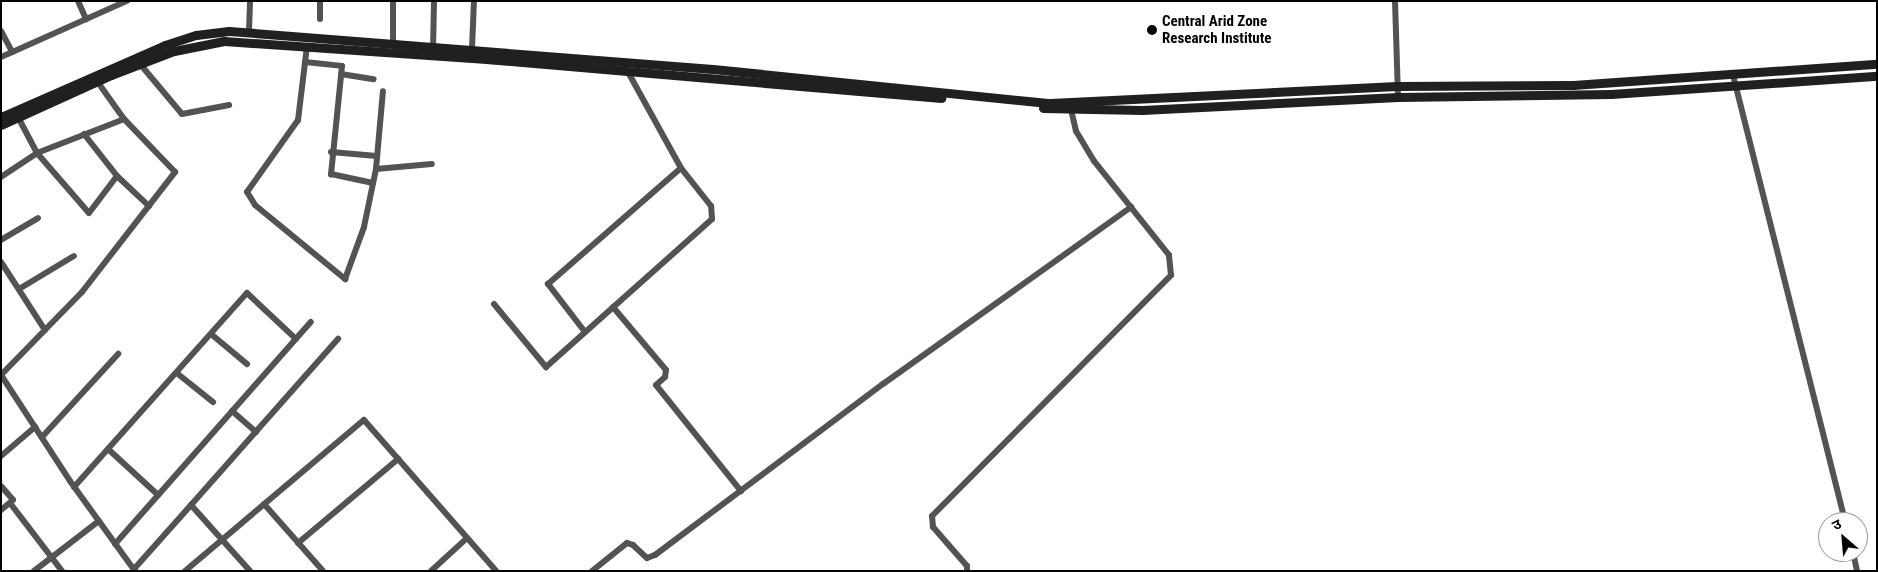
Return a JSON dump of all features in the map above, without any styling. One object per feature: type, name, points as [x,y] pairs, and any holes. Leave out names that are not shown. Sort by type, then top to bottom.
[{"type":"main road","points":[[1,117],[164,45],[207,32],[248,31],[393,42],[433,50],[472,48],[713,68],[1050,103],[1397,86],[1573,86],[1877,64]]},
{"type":"main road","points":[[1,125],[97,81],[140,64],[179,49],[211,42],[433,50],[627,70],[1071,110],[1142,110],[1398,97],[1611,94],[1877,76]]},
{"type":"street","points":[[78,1],[86,20]]},
{"type":"street","points":[[1,56],[127,1]]},
{"type":"street","points":[[248,31],[250,1]]},
{"type":"street","points":[[320,1],[320,19]]},
{"type":"street","points":[[393,1],[393,42]]},
{"type":"street","points":[[433,50],[434,1]]},
{"type":"street","points":[[472,48],[474,1]]},
{"type":"street","points":[[1395,1],[1398,97]]},
{"type":"street","points":[[1,31],[12,52]]},
{"type":"street","points":[[307,46],[298,120],[247,192],[255,206],[345,279],[364,227],[376,169],[383,90]]},
{"type":"street","points":[[306,62],[342,66],[330,171],[333,176],[373,183]]},
{"type":"street","points":[[140,64],[182,114],[229,105]]},
{"type":"street","points":[[494,304],[546,367],[712,219],[712,206],[681,168],[627,70]]},
{"type":"street","points":[[340,74],[374,79]]},
{"type":"street","points":[[1733,75],[1842,512]]},
{"type":"street","points":[[97,81],[124,119],[175,172],[82,292],[1,375],[74,487],[134,570],[338,339]]},
{"type":"street","points":[[966,571],[967,566],[934,527],[932,516],[1171,275],[1169,255],[1131,207],[1076,131],[1071,110]]},
{"type":"street","points":[[18,117],[37,153],[88,213],[117,176]]},
{"type":"street","points":[[1,177],[37,153],[124,119]]},
{"type":"street","points":[[84,134],[117,176],[149,206]]},
{"type":"street","points":[[331,152],[377,156]]},
{"type":"street","points":[[376,169],[432,164]]},
{"type":"street","points":[[585,332],[548,284],[681,168]]},
{"type":"street","points":[[592,571],[627,543],[633,545],[647,558],[655,555],[1131,207]]},
{"type":"street","points":[[1,240],[38,218]]},
{"type":"street","points":[[19,289],[74,256]]},
{"type":"street","points":[[1,262],[45,330]]},
{"type":"street","points":[[74,487],[178,374],[247,294],[296,339]]},
{"type":"street","points":[[613,307],[666,370],[665,377],[656,385],[741,491]]},
{"type":"street","points":[[115,544],[310,322]]},
{"type":"street","points":[[211,334],[246,364]]},
{"type":"street","points":[[42,437],[118,354]]},
{"type":"street","points":[[178,374],[213,402]]},
{"type":"street","points":[[232,411],[256,432]]},
{"type":"street","points":[[186,571],[364,420],[496,571]]},
{"type":"street","points":[[1,456],[35,428]]},
{"type":"street","points":[[108,448],[158,495]]},
{"type":"street","points":[[298,543],[398,459]]},
{"type":"street","points":[[1,486],[13,500],[1,510]]},
{"type":"street","points":[[10,503],[62,571]]},
{"type":"street","points":[[264,504],[323,571]]},
{"type":"street","points":[[191,505],[250,571]]},
{"type":"street","points":[[34,571],[99,521]]},
{"type":"street","points":[[431,571],[467,538]]},
{"type":"place","name":"Central Arid Zone Research Institute","points":[[1152,30]]}]
